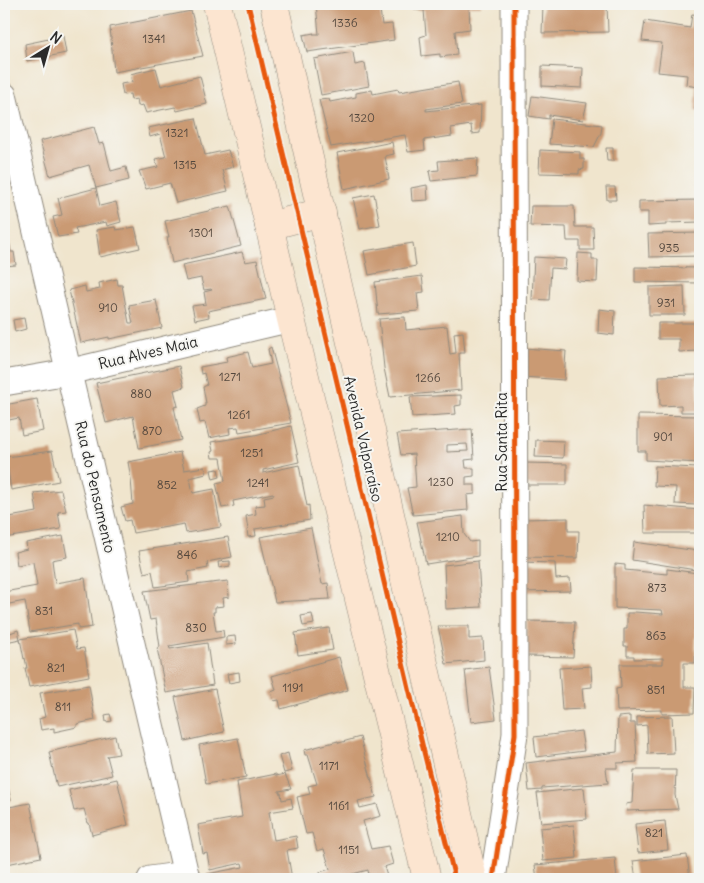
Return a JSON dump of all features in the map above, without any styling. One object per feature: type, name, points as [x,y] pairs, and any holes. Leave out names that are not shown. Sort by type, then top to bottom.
[{"type":"main road","points":[[218,4],[291,319],[427,879]]},
{"type":"main road","name":"Avenida Valparaíso","points":[[274,4],[473,879]]},
{"type":"main road","points":[[269,226],[322,212]]},
{"type":"street","name":"Rua Santa Rita","points":[[493,879],[515,734],[514,4]]},
{"type":"street","name":"Rua do Pensamento","points":[[4,95],[186,876]]},
{"type":"street","name":"Rua Alves Maia","points":[[4,383],[68,372],[291,319]]},
{"type":"street","points":[[150,879],[186,876]]},
{"type":"building","points":[[316,4],[353,4],[354,8],[368,6],[368,10],[380,9],[382,25],[392,24],[394,40],[307,52],[303,35],[319,34]]},
{"type":"building","points":[[414,4],[481,4],[481,6],[469,6],[470,29],[455,31],[457,55],[440,57],[440,54],[422,56],[420,37],[426,35],[424,10],[415,10]]},
{"type":"building","points":[[543,4],[607,4],[608,32],[542,33]]},
{"type":"building","points":[[191,11],[203,56],[114,72],[110,27]]},
{"type":"building","points":[[692,14],[700,15],[700,111],[695,110],[697,87],[686,85],[687,75],[658,72],[662,43],[642,41],[645,21],[690,28]]},
{"type":"building","points":[[63,36],[66,53],[27,61],[25,44]]},
{"type":"building","points":[[353,52],[355,65],[365,63],[369,86],[321,95],[314,59]]},
{"type":"building","points":[[542,66],[583,68],[582,88],[542,86]]},
{"type":"building","points":[[156,68],[161,86],[200,76],[207,104],[177,111],[175,107],[146,113],[143,105],[138,106],[137,99],[131,100],[130,94],[123,95],[121,84],[132,82],[130,74]]},
{"type":"building","points":[[458,82],[462,104],[426,109],[426,111],[481,105],[480,133],[472,134],[471,125],[451,128],[452,136],[424,140],[425,150],[408,152],[405,135],[331,147],[319,100],[329,99],[330,102],[356,97],[356,93],[372,90],[373,94],[398,89],[399,92]]},
{"type":"building","points":[[532,96],[587,103],[583,120],[549,115],[549,119],[529,116]]},
{"type":"building","points":[[196,118],[205,155],[228,150],[233,167],[222,170],[228,191],[176,203],[170,183],[146,189],[139,171],[158,167],[155,159],[166,157],[160,134],[150,137],[148,128]]},
{"type":"building","points":[[552,119],[602,125],[601,133],[594,147],[549,144]]},
{"type":"building","points":[[94,127],[99,144],[104,143],[111,171],[126,167],[129,180],[96,188],[89,165],[50,176],[40,141]]},
{"type":"building","points":[[392,142],[394,154],[385,156],[389,179],[344,189],[337,153]]},
{"type":"building","points":[[606,148],[613,148],[613,161],[607,161]]},
{"type":"building","points":[[540,150],[580,152],[580,159],[584,159],[584,169],[579,170],[579,174],[539,173]]},
{"type":"building","points":[[478,158],[477,176],[431,181],[429,171],[439,170],[438,161]]},
{"type":"building","points":[[427,185],[428,200],[412,201],[411,188]]},
{"type":"building","points":[[606,187],[615,187],[616,200],[607,200]]},
{"type":"building","points":[[96,188],[100,206],[116,202],[121,222],[107,226],[106,222],[75,228],[77,234],[58,237],[53,217],[62,215],[58,198]]},
{"type":"building","points":[[374,194],[380,225],[360,229],[353,198]]},
{"type":"building","points":[[700,200],[700,222],[666,223],[666,225],[648,226],[648,212],[639,212],[639,201]]},
{"type":"building","points":[[230,206],[241,246],[172,263],[165,221]]},
{"type":"building","points":[[531,206],[574,206],[575,227],[593,227],[594,250],[580,250],[580,241],[567,241],[566,227],[530,226]]},
{"type":"building","points":[[4,218],[11,252],[14,252],[16,265],[4,266]]},
{"type":"building","points":[[115,227],[116,230],[135,227],[140,248],[100,257],[96,230]]},
{"type":"building","points":[[700,233],[700,256],[649,257],[648,234]]},
{"type":"building","points":[[413,243],[416,266],[369,275],[364,251]]},
{"type":"building","points":[[242,252],[245,262],[257,260],[266,299],[208,311],[209,317],[195,320],[192,306],[206,304],[204,292],[212,290],[204,290],[201,278],[186,281],[182,265]]},
{"type":"building","points":[[578,253],[592,254],[592,260],[598,260],[597,282],[577,281]]},
{"type":"building","points":[[534,257],[566,259],[565,269],[551,268],[549,300],[532,299]]},
{"type":"building","points":[[635,267],[700,268],[700,283],[635,282]]},
{"type":"building","points":[[422,276],[424,292],[417,293],[419,311],[378,314],[375,282]]},
{"type":"building","points":[[117,279],[118,285],[122,285],[129,323],[133,323],[129,305],[156,300],[162,328],[81,343],[69,290],[85,286],[86,292],[100,289],[99,283]]},
{"type":"building","points":[[684,286],[685,315],[649,315],[649,287]]},
{"type":"building","points":[[599,309],[615,311],[614,335],[598,333]]},
{"type":"building","points":[[405,317],[406,330],[447,326],[450,354],[456,353],[454,333],[463,332],[465,353],[459,353],[461,390],[390,397],[384,368],[379,319]]},
{"type":"building","points":[[24,318],[26,329],[15,332],[13,320]]},
{"type":"building","points":[[658,323],[698,323],[699,351],[679,352],[679,339],[658,339]]},
{"type":"building","points":[[271,347],[291,423],[239,432],[238,427],[229,428],[230,434],[209,438],[205,422],[200,423],[197,409],[205,406],[206,403],[203,387],[207,385],[204,373],[201,374],[200,367],[227,362],[226,357],[248,352],[252,368],[271,364],[268,349]]},
{"type":"building","points":[[524,348],[566,351],[564,380],[523,377]]},
{"type":"building","points":[[179,366],[184,387],[174,390],[178,406],[174,407],[181,440],[139,448],[133,416],[106,423],[96,383]]},
{"type":"building","points":[[697,375],[699,412],[681,412],[681,405],[660,406],[659,376]]},
{"type":"building","points":[[461,395],[461,405],[455,406],[456,414],[412,417],[410,397]]},
{"type":"building","points":[[37,399],[43,431],[22,435],[19,418],[4,421],[4,405]]},
{"type":"building","points":[[638,415],[699,416],[700,463],[646,460],[646,451],[638,451]]},
{"type":"building","points":[[291,426],[299,462],[263,470],[263,473],[299,465],[307,506],[309,505],[310,520],[255,529],[256,536],[248,537],[246,516],[256,514],[255,506],[265,505],[264,497],[274,495],[273,493],[233,501],[234,506],[222,508],[216,483],[225,481],[221,458],[212,458],[211,442],[255,435]]},
{"type":"building","points":[[472,429],[474,459],[465,460],[466,468],[474,468],[474,476],[466,477],[466,485],[475,485],[475,494],[467,495],[468,510],[413,515],[407,488],[416,487],[414,454],[401,455],[397,434]],"holes":[[[467,444],[468,451],[447,452],[447,445]]]},
{"type":"building","points":[[536,440],[564,441],[563,458],[535,457]]},
{"type":"building","points":[[52,451],[59,481],[11,490],[6,457]]},
{"type":"building","points":[[180,452],[184,470],[205,467],[206,474],[190,478],[193,493],[214,489],[221,527],[186,533],[184,524],[133,533],[130,520],[125,521],[121,507],[133,504],[128,462]]},
{"type":"building","points":[[526,463],[567,464],[567,485],[525,485]]},
{"type":"building","points":[[655,466],[698,468],[696,505],[675,504],[676,487],[654,486]]},
{"type":"building","points":[[218,469],[220,477],[213,479],[211,470]]},
{"type":"building","points":[[61,490],[66,511],[58,512],[61,529],[4,538],[4,518],[37,512],[34,493]]},
{"type":"building","points":[[644,505],[700,510],[700,533],[645,533]]},
{"type":"building","points":[[463,516],[464,534],[470,542],[478,541],[478,556],[426,564],[417,522]]},
{"type":"building","points":[[568,518],[568,531],[579,531],[578,558],[523,557],[523,519]]},
{"type":"building","points":[[311,528],[322,584],[328,583],[330,599],[275,602],[260,537]]},
{"type":"building","points":[[63,536],[67,557],[52,560],[55,583],[85,578],[92,627],[78,629],[78,624],[30,632],[25,601],[4,605],[4,592],[37,586],[33,562],[17,565],[15,552],[27,549],[26,543]]},
{"type":"building","points":[[228,537],[232,557],[207,562],[208,568],[188,572],[189,582],[155,587],[152,571],[144,573],[139,551]]},
{"type":"building","points":[[634,542],[698,551],[696,570],[632,560]]},
{"type":"building","points":[[230,561],[230,566],[219,568],[218,562]]},
{"type":"building","points":[[478,561],[481,607],[446,609],[444,565]]},
{"type":"building","points":[[521,562],[555,563],[556,579],[570,578],[571,591],[521,592]]},
{"type":"building","points":[[615,564],[625,565],[625,570],[667,574],[667,569],[698,573],[695,663],[684,663],[684,687],[695,687],[694,713],[662,714],[662,710],[617,711],[616,689],[621,688],[620,664],[663,664],[663,658],[634,659],[634,656],[627,656],[627,646],[624,646],[624,629],[627,629],[627,613],[663,614],[662,610],[615,608]]},
{"type":"building","points":[[228,581],[229,597],[223,598],[224,606],[215,607],[215,612],[213,612],[216,631],[223,630],[224,637],[169,646],[170,649],[207,643],[213,685],[166,693],[157,648],[160,647],[156,619],[150,620],[144,591]]},
{"type":"building","points":[[312,614],[314,624],[303,626],[301,616]]},
{"type":"building","points":[[527,621],[575,622],[573,657],[526,656]]},
{"type":"building","points":[[438,626],[469,626],[469,639],[483,638],[484,660],[446,664]]},
{"type":"building","points":[[329,628],[333,650],[298,655],[295,633]]},
{"type":"building","points":[[18,630],[20,639],[6,642],[5,635]]},
{"type":"building","points":[[73,630],[77,649],[84,648],[89,676],[29,687],[25,668],[27,668],[20,639]]},
{"type":"building","points":[[235,636],[236,644],[226,645],[226,637]]},
{"type":"building","points":[[339,657],[348,690],[281,709],[279,700],[274,701],[271,692],[276,690],[272,676]]},
{"type":"building","points":[[591,666],[592,687],[582,688],[584,709],[562,710],[559,668]]},
{"type":"building","points":[[489,667],[496,719],[471,722],[465,670]]},
{"type":"building","points":[[239,672],[240,681],[229,683],[227,674]]},
{"type":"building","points":[[89,685],[95,720],[77,724],[77,727],[54,732],[54,728],[41,730],[39,719],[45,717],[40,693]]},
{"type":"building","points":[[215,689],[224,732],[185,741],[175,697]]},
{"type":"building","points":[[110,714],[112,721],[106,722],[105,715]]},
{"type":"building","points":[[630,716],[630,723],[635,723],[637,762],[617,763],[617,768],[606,768],[608,783],[542,788],[542,790],[529,791],[526,763],[617,752],[618,717]]},
{"type":"building","points":[[672,716],[674,753],[648,754],[647,725],[637,726],[637,717]]},
{"type":"building","points":[[581,731],[584,751],[536,757],[534,737]]},
{"type":"building","points":[[115,736],[119,754],[107,756],[112,775],[57,787],[49,752]]},
{"type":"building","points":[[360,737],[376,797],[358,801],[360,808],[377,804],[381,816],[363,821],[371,849],[388,846],[393,864],[384,867],[388,879],[359,878],[369,876],[368,870],[333,879],[322,879],[320,872],[330,869],[324,849],[317,851],[312,833],[306,834],[297,797],[310,794],[308,786],[317,784],[308,755],[305,755],[304,750]]},
{"type":"building","points":[[238,738],[246,777],[206,784],[199,745]]},
{"type":"building","points":[[288,753],[292,771],[284,773],[279,756]]},
{"type":"building","points":[[634,770],[676,770],[675,795],[678,809],[627,811],[626,804],[632,803]]},
{"type":"building","points":[[276,774],[276,776],[285,774],[291,789],[279,791],[279,793],[281,793],[282,800],[291,798],[293,808],[269,812],[274,840],[296,836],[298,848],[287,850],[292,879],[208,879],[207,874],[243,867],[242,863],[210,870],[207,853],[203,854],[198,825],[242,817],[237,782]]},
{"type":"building","points":[[4,779],[11,800],[4,802]]},
{"type":"building","points":[[117,779],[128,825],[92,835],[84,809],[74,811],[69,790]]},
{"type":"building","points":[[584,788],[587,819],[541,823],[537,793]]},
{"type":"building","points":[[30,803],[41,857],[7,864],[4,851],[4,808]]},
{"type":"building","points":[[665,821],[668,850],[638,853],[635,824]]},
{"type":"building","points":[[574,825],[577,858],[543,861],[540,828]]},
{"type":"building","points":[[687,855],[690,879],[636,879],[633,861]]},
{"type":"building","points":[[615,858],[617,879],[537,879],[535,865]]},
{"type":"cycle path","points":[[248,4],[455,879]]},
{"type":"cycle path","points":[[493,879],[515,734],[514,4]]}]
